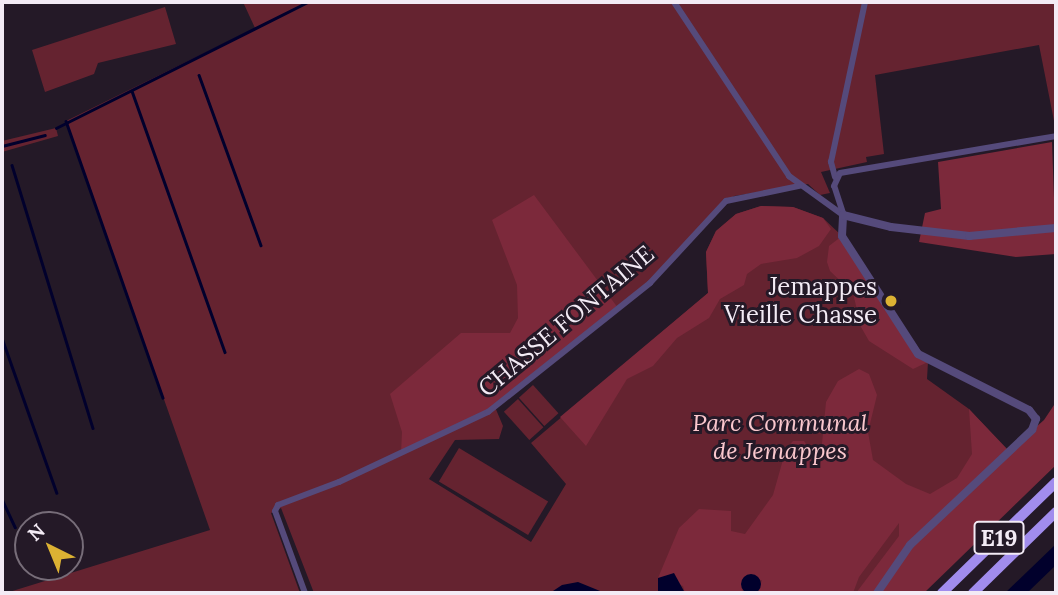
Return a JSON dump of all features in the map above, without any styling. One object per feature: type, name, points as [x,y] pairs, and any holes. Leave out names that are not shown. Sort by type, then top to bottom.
[{"type":"highway","name":"E19","points":[[942,593],[1056,482]]},
{"type":"highway","name":"E19","points":[[973,593],[1056,512]]},
{"type":"street","points":[[674,2],[789,176],[799,186],[843,215],[891,227],[969,236],[1056,228]]},
{"type":"street","points":[[865,2],[831,162],[843,215],[842,236],[918,354],[1029,410],[1035,419],[1032,430],[941,512],[910,545],[877,593]]},
{"type":"street","points":[[835,177],[1056,136]]},
{"type":"street","name":"CHASSE FONTAINE","points":[[305,593],[275,511],[278,505],[339,482],[488,412],[650,283],[726,201],[799,186]]},
{"type":"green space","name":"Parc Communal de Jemappes","points":[[243,2],[1056,2],[1056,131],[1039,45],[875,75],[884,154],[866,157],[867,162],[821,172],[830,193],[820,195],[808,184],[734,196],[650,283],[495,407],[503,426],[499,439],[455,440],[429,479],[531,542],[566,484],[531,443],[708,293],[706,252],[716,231],[736,214],[761,206],[793,207],[823,218],[842,236],[928,362],[927,379],[969,409],[1008,451],[910,543],[875,593],[314,593],[281,508],[271,513],[300,593],[6,593],[45,581],[84,581],[84,569],[210,530],[66,121],[255,28]]},
{"type":"green space","points":[[165,7],[176,44],[98,63],[94,74],[45,92],[32,50]]},
{"type":"green space","points":[[56,128],[58,136],[2,152],[2,141]]},
{"type":"green space","points":[[533,385],[558,413],[544,426],[519,398]]},
{"type":"green space","points":[[518,399],[543,427],[529,440],[504,412]]},
{"type":"green space","points":[[459,448],[548,502],[528,535],[439,481]]},
{"type":"shaded area","points":[[1052,142],[1056,254],[1016,257],[919,242],[925,213],[941,209],[938,162]]},
{"type":"shaded area","points":[[534,195],[618,308],[488,412],[401,453],[402,432],[390,394],[461,333],[510,333],[518,318],[517,285],[492,220]]},
{"type":"shaded area","points":[[761,206],[793,207],[823,218],[831,229],[819,246],[797,258],[761,264],[747,274],[744,285],[720,299],[709,318],[677,338],[653,366],[627,379],[586,446],[560,417],[708,293],[706,252],[716,231],[736,214]]},
{"type":"shaded area","points":[[842,236],[928,362],[913,369],[869,341],[861,327],[853,293],[830,271],[827,262],[829,246]]},
{"type":"shaded area","points":[[859,369],[869,374],[877,395],[868,432],[873,460],[906,484],[930,494],[957,478],[972,454],[969,409],[1009,451],[1044,420],[1056,402],[1056,465],[924,593],[877,593],[910,545],[983,473],[910,543],[875,593],[856,593],[899,536],[899,523],[859,577],[853,593],[758,593],[762,580],[743,587],[742,593],[685,593],[683,586],[658,578],[679,528],[699,509],[731,511],[731,531],[745,534],[773,495],[786,449],[793,441],[804,441],[820,464],[826,402],[838,381]]},
{"type":"water","points":[[1056,544],[1056,565],[1027,593],[1005,593]]},
{"type":"water","points":[[674,573],[685,593],[658,593],[658,578]]},
{"type":"water","points":[[751,574],[758,577],[761,584],[758,591],[751,594],[744,591],[741,584],[744,577]]},
{"type":"water","points":[[578,582],[605,593],[550,593],[562,585]]},
{"type":"waterway","points":[[56,128],[308,2]]},
{"type":"waterway","points":[[199,75],[261,245]]},
{"type":"waterway","points":[[132,91],[225,352]]},
{"type":"waterway","points":[[66,121],[163,398]]},
{"type":"waterway","points":[[2,146],[45,135]]},
{"type":"waterway","points":[[12,165],[93,428]]},
{"type":"waterway","points":[[2,338],[57,493]]},
{"type":"waterway","points":[[2,499],[14,525]]},
{"type":"place","name":"Jemappes Vieille Chasse","points":[[891,301]]}]
